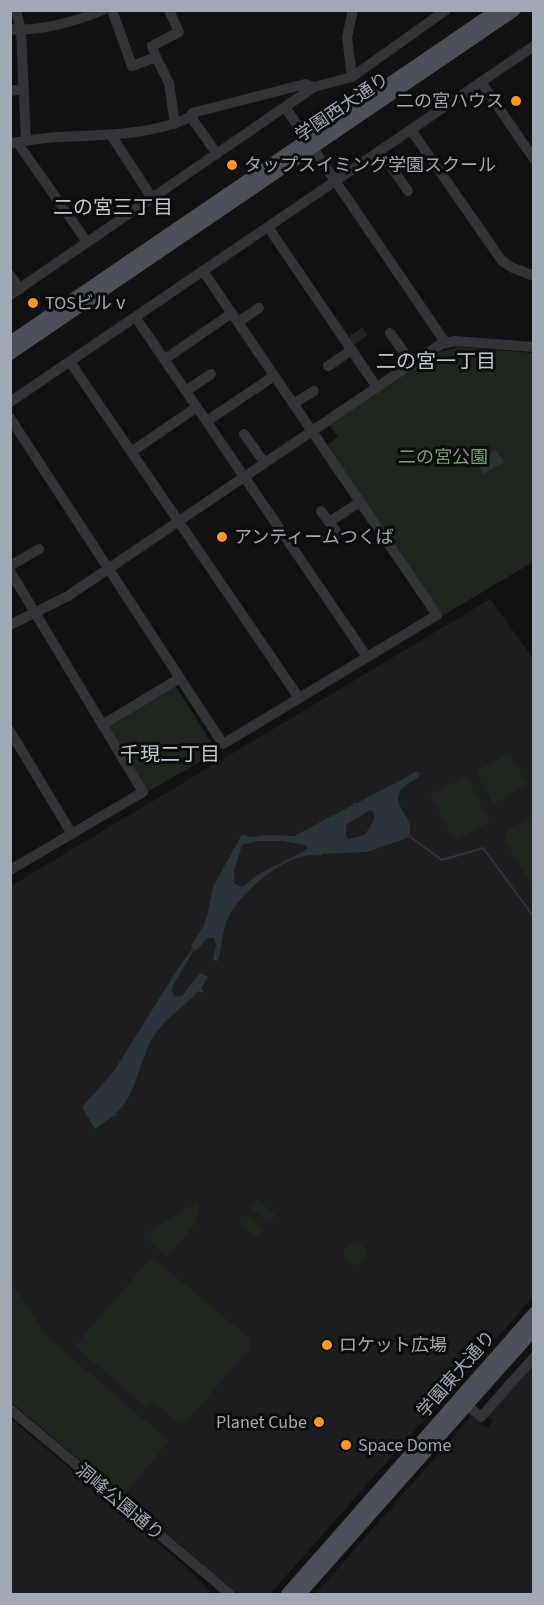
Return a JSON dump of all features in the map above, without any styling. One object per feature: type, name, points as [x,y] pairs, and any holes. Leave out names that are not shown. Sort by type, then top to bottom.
[{"type":"main road","name":"学園西大通り","points":[[10,354],[310,145],[497,10]]},
{"type":"main road","name":"学園西大通り","points":[[10,342],[515,10]]},
{"type":"main road","name":"学園東大通り","points":[[300,1594],[534,1313]]},
{"type":"main road","name":"学園東大通り","points":[[286,1594],[462,1401],[534,1330]]},
{"type":"street","points":[[16,10],[23,88],[18,142],[87,242]]},
{"type":"street","points":[[16,30],[79,20],[103,10]]},
{"type":"street","points":[[112,10],[132,66],[156,57]]},
{"type":"street","points":[[169,10],[179,32],[152,46],[169,83],[175,124]]},
{"type":"street","points":[[352,77],[347,37],[353,10]]},
{"type":"street","points":[[10,275],[15,292],[314,87],[352,77],[446,10]]},
{"type":"street","points":[[10,402],[534,46]]},
{"type":"street","points":[[481,82],[534,159]]},
{"type":"street","points":[[18,142],[166,128],[191,117],[192,113],[294,86],[304,84],[314,87]]},
{"type":"street","points":[[10,91],[23,88]]},
{"type":"street","points":[[285,107],[445,342]]},
{"type":"street","points":[[191,117],[216,154]]},
{"type":"street","points":[[411,130],[502,261],[534,276]]},
{"type":"street","points":[[111,135],[152,198]]},
{"type":"street","points":[[380,151],[408,191]]},
{"type":"street","points":[[268,227],[376,386]]},
{"type":"street","points":[[10,418],[223,744],[437,615],[203,271]]},
{"type":"street","points":[[165,359],[235,318],[259,308]]},
{"type":"street","points":[[136,318],[368,657]]},
{"type":"street","points":[[390,333],[411,362]]},
{"type":"street","points":[[10,625],[68,596],[411,362],[445,342],[534,347]]},
{"type":"street","points":[[328,366],[352,350]]},
{"type":"street","points":[[70,362],[299,698]]},
{"type":"street","points":[[186,391],[211,374]]},
{"type":"street","points":[[207,421],[274,376]]},
{"type":"street","points":[[293,404],[314,390]]},
{"type":"street","points":[[131,452],[197,407]]},
{"type":"street","points":[[244,434],[264,462]]},
{"type":"street","points":[[329,522],[360,502]]},
{"type":"street","points":[[321,511],[338,534]]},
{"type":"street","points":[[10,566],[39,549]]},
{"type":"street","points":[[10,571],[143,792],[10,870]]},
{"type":"street","points":[[102,725],[180,678]]},
{"type":"street","points":[[10,731],[72,834]]},
{"type":"street","points":[[462,1401],[481,1417],[534,1357]]},
{"type":"street","name":"洞峰公園通り","points":[[10,1409],[230,1594]]},
{"type":"shaded area","points":[[495,450],[504,462],[484,474],[476,463]]},
{"type":"shaded area","points":[[490,599],[533,658],[533,1297],[270,1594],[238,1594],[11,1402],[11,886]]},
{"type":"shaded area","points":[[416,772],[420,773],[419,777],[405,786],[399,794],[398,801],[409,822],[410,830],[407,838],[367,852],[309,855],[282,865],[256,883],[229,916],[218,961],[213,960],[216,946],[214,938],[207,938],[196,951],[194,950],[172,987],[172,992],[176,997],[182,996],[200,973],[208,977],[201,989],[204,992],[199,991],[155,1034],[134,1086],[116,1113],[117,1115],[95,1129],[82,1107],[114,1071],[193,948],[191,946],[204,925],[208,913],[213,887],[242,834],[249,837],[294,836],[353,803]],"holes":[[[370,810],[373,811],[374,818],[366,833],[349,839],[346,836],[346,825]],[[258,841],[281,841],[305,845],[308,849],[257,875],[244,886],[239,886],[234,883],[234,871],[242,845]]]},
{"type":"shaded area","points":[[533,1361],[533,1594],[315,1594],[472,1416],[488,1428],[493,1421],[487,1415]]},
{"type":"shaded area","points":[[10,1418],[185,1566],[211,1594],[11,1594]]},
{"type":"green space","points":[[362,327],[367,335],[353,346],[349,340],[350,336]]},
{"type":"green space","name":"二の宮公園","points":[[458,347],[533,353],[533,562],[442,616],[325,446],[338,437],[329,425],[437,353]]},
{"type":"green space","points":[[175,685],[217,752],[147,792],[108,729],[109,725]]},
{"type":"green space","points":[[510,753],[527,785],[493,804],[476,771]]},
{"type":"green space","points":[[466,776],[490,822],[455,841],[430,795]]},
{"type":"green space","points":[[533,816],[533,888],[505,841],[508,829]]},
{"type":"green space","points":[[257,1199],[276,1215],[269,1223],[250,1208]]},
{"type":"green space","points":[[196,1203],[199,1205],[195,1224],[167,1257],[145,1234]]},
{"type":"green space","points":[[245,1214],[263,1229],[256,1238],[238,1222]]},
{"type":"green space","points":[[351,1243],[359,1243],[366,1250],[366,1258],[359,1265],[351,1265],[344,1258],[344,1250]]},
{"type":"green space","points":[[152,1257],[249,1338],[251,1344],[186,1422],[180,1423],[152,1401],[146,1407],[76,1345]]},
{"type":"green space","points":[[10,1279],[46,1336],[169,1441],[125,1494],[120,1494],[11,1402]]},
{"type":"waterway","points":[[409,836],[442,860],[483,848],[534,917]]},
{"type":"place","name":"二の宮ハウス","points":[[516,101]]},
{"type":"place","name":"タップスイミング学園スクール","points":[[232,165]]},
{"type":"place","name":"TOSビルⅴ","points":[[33,303]]},
{"type":"place","name":"アンティームつくば","points":[[222,537]]},
{"type":"place","name":"ロケット広場","points":[[327,1345]]},
{"type":"place","name":"Planet Cube","points":[[319,1422]]},
{"type":"place","name":"Space Dome","points":[[346,1445]]},
{"type":"district","name":"二の宮三丁目","points":[[113,207]]},
{"type":"district","name":"二の宮一丁目","points":[[436,361]]},
{"type":"district","name":"千現二丁目","points":[[170,754]]}]
